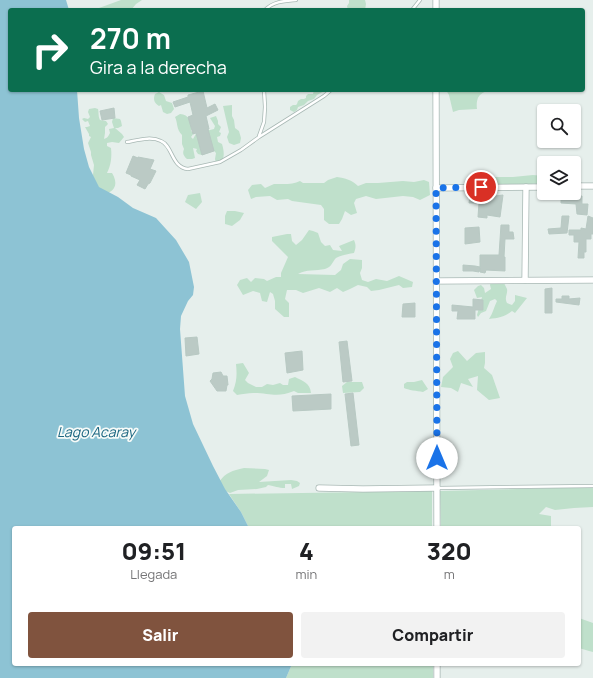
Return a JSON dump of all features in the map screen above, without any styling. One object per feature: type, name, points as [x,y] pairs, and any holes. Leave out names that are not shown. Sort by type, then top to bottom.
[{"type":"street","points":[[436,92],[437,526]]},
{"type":"street","points":[[581,186],[593,186]]},
{"type":"street","points":[[525,280],[526,187]]},
{"type":"street","points":[[436,188],[537,187]]},
{"type":"street","points":[[436,281],[593,280]]},
{"type":"street","points":[[319,488],[437,488]]},
{"type":"street","points":[[437,666],[437,678]]},
{"type":"lane","points":[[267,8],[272,4],[296,0]]},
{"type":"lane","points":[[414,8],[420,0]]},
{"type":"lane","points":[[259,137],[264,122],[264,92]]},
{"type":"lane","points":[[127,142],[143,139],[156,139],[162,141],[166,144],[180,167],[188,169],[220,162],[242,150],[259,137],[329,92]]},
{"type":"lane","points":[[437,488],[593,486]]},
{"type":"green space","points":[[121,0],[142,0],[133,8],[99,8]]},
{"type":"green space","points":[[349,0],[365,0],[365,8],[348,8]]},
{"type":"green space","points":[[159,92],[164,95],[166,101],[172,103],[174,109],[171,113],[167,114],[163,112],[161,105],[157,105],[155,102],[155,94]]},
{"type":"green space","points":[[314,92],[322,92],[314,99],[298,107],[294,112],[290,110],[290,107],[296,105],[301,99],[306,98],[308,94],[313,94]]},
{"type":"green space","points":[[447,92],[486,92],[479,96],[477,101],[477,109],[459,110],[453,112]]},
{"type":"green space","points":[[232,105],[232,116],[235,128],[239,131],[241,138],[240,143],[234,145],[229,143],[227,137],[229,132],[223,106]]},
{"type":"green space","points":[[89,109],[98,109],[100,120],[106,121],[108,124],[105,127],[104,139],[110,133],[109,129],[114,128],[112,122],[113,118],[120,119],[122,126],[115,128],[124,137],[119,143],[107,143],[107,146],[111,148],[111,155],[107,173],[112,173],[115,180],[115,186],[106,194],[94,183],[94,165],[88,143],[91,137],[89,136],[85,127],[90,126],[88,121],[85,122],[82,119],[88,119],[90,117],[88,112]]},
{"type":"green space","points":[[180,114],[188,117],[191,125],[191,131],[194,133],[191,137],[193,139],[197,132],[214,129],[215,126],[210,118],[216,116],[218,124],[221,127],[219,132],[221,133],[220,136],[217,137],[218,142],[222,144],[224,152],[221,163],[216,163],[216,153],[214,151],[202,155],[198,154],[196,151],[197,149],[193,148],[195,158],[187,159],[185,157],[183,154],[184,149],[182,144],[182,135],[175,117]]},
{"type":"green space","points":[[537,175],[537,184],[487,186],[469,180],[487,177]]},
{"type":"green space","points":[[337,177],[353,182],[358,186],[366,183],[403,181],[414,182],[424,180],[429,182],[430,195],[420,200],[413,197],[403,196],[376,199],[366,196],[356,199],[354,203],[357,213],[351,215],[345,211],[339,224],[329,224],[324,220],[324,209],[321,205],[292,201],[288,199],[277,200],[270,196],[251,199],[248,190],[252,185],[261,184],[265,188],[274,184],[291,184],[300,181],[303,183],[324,183]]},
{"type":"green space","points":[[200,193],[202,202],[196,209],[185,202],[188,195]]},
{"type":"green space","points":[[227,211],[244,213],[240,220],[232,226],[225,224],[225,216]]},
{"type":"green space","points":[[309,230],[318,233],[321,242],[325,246],[330,245],[333,250],[342,251],[339,246],[354,240],[354,253],[336,258],[331,266],[322,270],[304,271],[298,274],[335,275],[341,270],[343,264],[350,259],[362,260],[362,268],[360,273],[362,280],[368,282],[376,279],[387,281],[399,276],[413,282],[412,287],[403,288],[399,285],[371,291],[367,287],[358,285],[343,292],[337,288],[330,292],[319,288],[303,293],[296,290],[287,290],[285,299],[289,303],[289,317],[284,317],[275,309],[273,294],[270,292],[267,302],[262,301],[260,293],[253,291],[243,295],[237,285],[240,280],[247,278],[251,282],[255,278],[264,279],[267,281],[276,277],[281,277],[281,273],[288,257],[272,241],[272,237],[291,234],[292,241],[296,245],[302,240]]},
{"type":"green space","points":[[491,282],[504,283],[507,289],[507,303],[512,305],[515,301],[515,295],[527,298],[515,313],[512,311],[502,317],[489,319],[497,301],[495,299],[490,301],[486,311],[481,313],[478,317],[477,315],[482,297],[477,298],[474,290],[481,285],[484,288],[485,293],[491,289]]},
{"type":"green space","points":[[458,351],[467,361],[476,353],[485,352],[484,368],[492,375],[500,398],[489,400],[477,390],[478,376],[468,379],[473,387],[461,383],[458,392],[451,388],[441,387],[443,377],[453,367],[450,359],[453,353]]},
{"type":"green space","points":[[243,363],[249,373],[245,380],[256,387],[280,383],[283,385],[288,385],[289,379],[295,377],[308,385],[311,393],[298,393],[294,391],[278,395],[247,393],[237,395],[233,391],[237,371],[236,364]]},
{"type":"green space","points":[[422,380],[428,389],[423,392],[404,388],[404,384],[407,382]]},
{"type":"green space","points":[[347,382],[362,382],[364,388],[360,392],[343,393],[342,386]]},
{"type":"green space","points":[[244,468],[269,470],[267,476],[259,482],[291,480],[300,483],[299,486],[292,489],[291,484],[285,484],[285,488],[268,485],[257,489],[238,490],[230,493],[223,490],[219,482],[224,476],[230,472]]},
{"type":"green space","points":[[593,487],[593,507],[555,510],[546,507],[539,514],[551,516],[551,526],[441,526],[440,491]]},
{"type":"green space","points":[[432,491],[432,526],[248,526],[229,494]]},
{"type":"green space","points":[[581,619],[593,623],[593,652],[581,649]]},
{"type":"green space","points":[[291,666],[433,666],[433,678],[286,678]]},
{"type":"water","name":"Lago Acaray","points":[[0,0],[66,0],[68,8],[8,8],[8,92],[77,92],[79,118],[84,149],[89,167],[99,187],[118,197],[133,208],[156,218],[176,240],[189,262],[194,287],[193,295],[188,301],[181,316],[180,329],[185,396],[193,424],[213,466],[225,489],[241,512],[248,526],[12,526],[12,666],[291,666],[286,678],[0,678]]},
{"type":"building","points":[[203,92],[207,108],[215,104],[218,110],[206,116],[214,151],[202,155],[196,133],[193,134],[188,117],[193,115],[190,102],[175,107],[173,102],[188,97],[188,95]]},
{"type":"building","points":[[114,108],[115,118],[102,120],[100,111]]},
{"type":"building","points":[[133,156],[154,160],[150,169],[156,171],[145,189],[137,185],[140,180],[126,173]]},
{"type":"building","points":[[503,195],[500,217],[487,215],[487,218],[478,217],[479,203],[469,203],[470,196]]},
{"type":"building","points":[[582,196],[582,204],[588,204],[587,215],[577,214],[576,204],[561,203],[561,200],[581,200]]},
{"type":"building","points":[[562,216],[569,216],[567,233],[549,234],[548,229],[561,228]]},
{"type":"building","points":[[588,216],[593,218],[593,234],[591,234],[591,239],[586,239],[586,252],[584,252],[584,258],[578,258],[579,242],[574,242],[574,235],[569,235],[569,230],[581,230],[581,228],[586,229]]},
{"type":"building","points":[[501,225],[509,225],[509,232],[513,232],[514,239],[505,239],[505,271],[486,270],[485,273],[480,272],[480,268],[479,272],[463,271],[463,265],[480,267],[480,255],[499,255]]},
{"type":"building","points":[[479,227],[480,242],[465,244],[465,228]]},
{"type":"building","points":[[552,288],[552,313],[545,313],[545,289]]},
{"type":"building","points":[[562,296],[569,296],[569,299],[580,298],[579,305],[556,302],[556,299],[562,299]]},
{"type":"building","points":[[473,299],[483,300],[483,310],[475,310],[475,319],[457,319],[458,311],[452,311],[452,305],[473,307]]},
{"type":"building","points":[[415,303],[415,317],[402,317],[403,304]]},
{"type":"building","points":[[197,337],[199,354],[186,356],[185,338]]},
{"type":"building","points":[[347,341],[352,381],[343,382],[339,342]]},
{"type":"building","points":[[302,351],[303,370],[287,373],[285,353]]},
{"type":"building","points":[[221,372],[223,376],[227,376],[228,385],[226,391],[217,391],[210,381],[213,373]]},
{"type":"building","points":[[353,393],[359,445],[351,446],[345,394]]},
{"type":"building","points":[[331,394],[331,409],[293,411],[292,396]]},
{"type":"route","points":[[437,458],[436,188],[481,187]]}]
